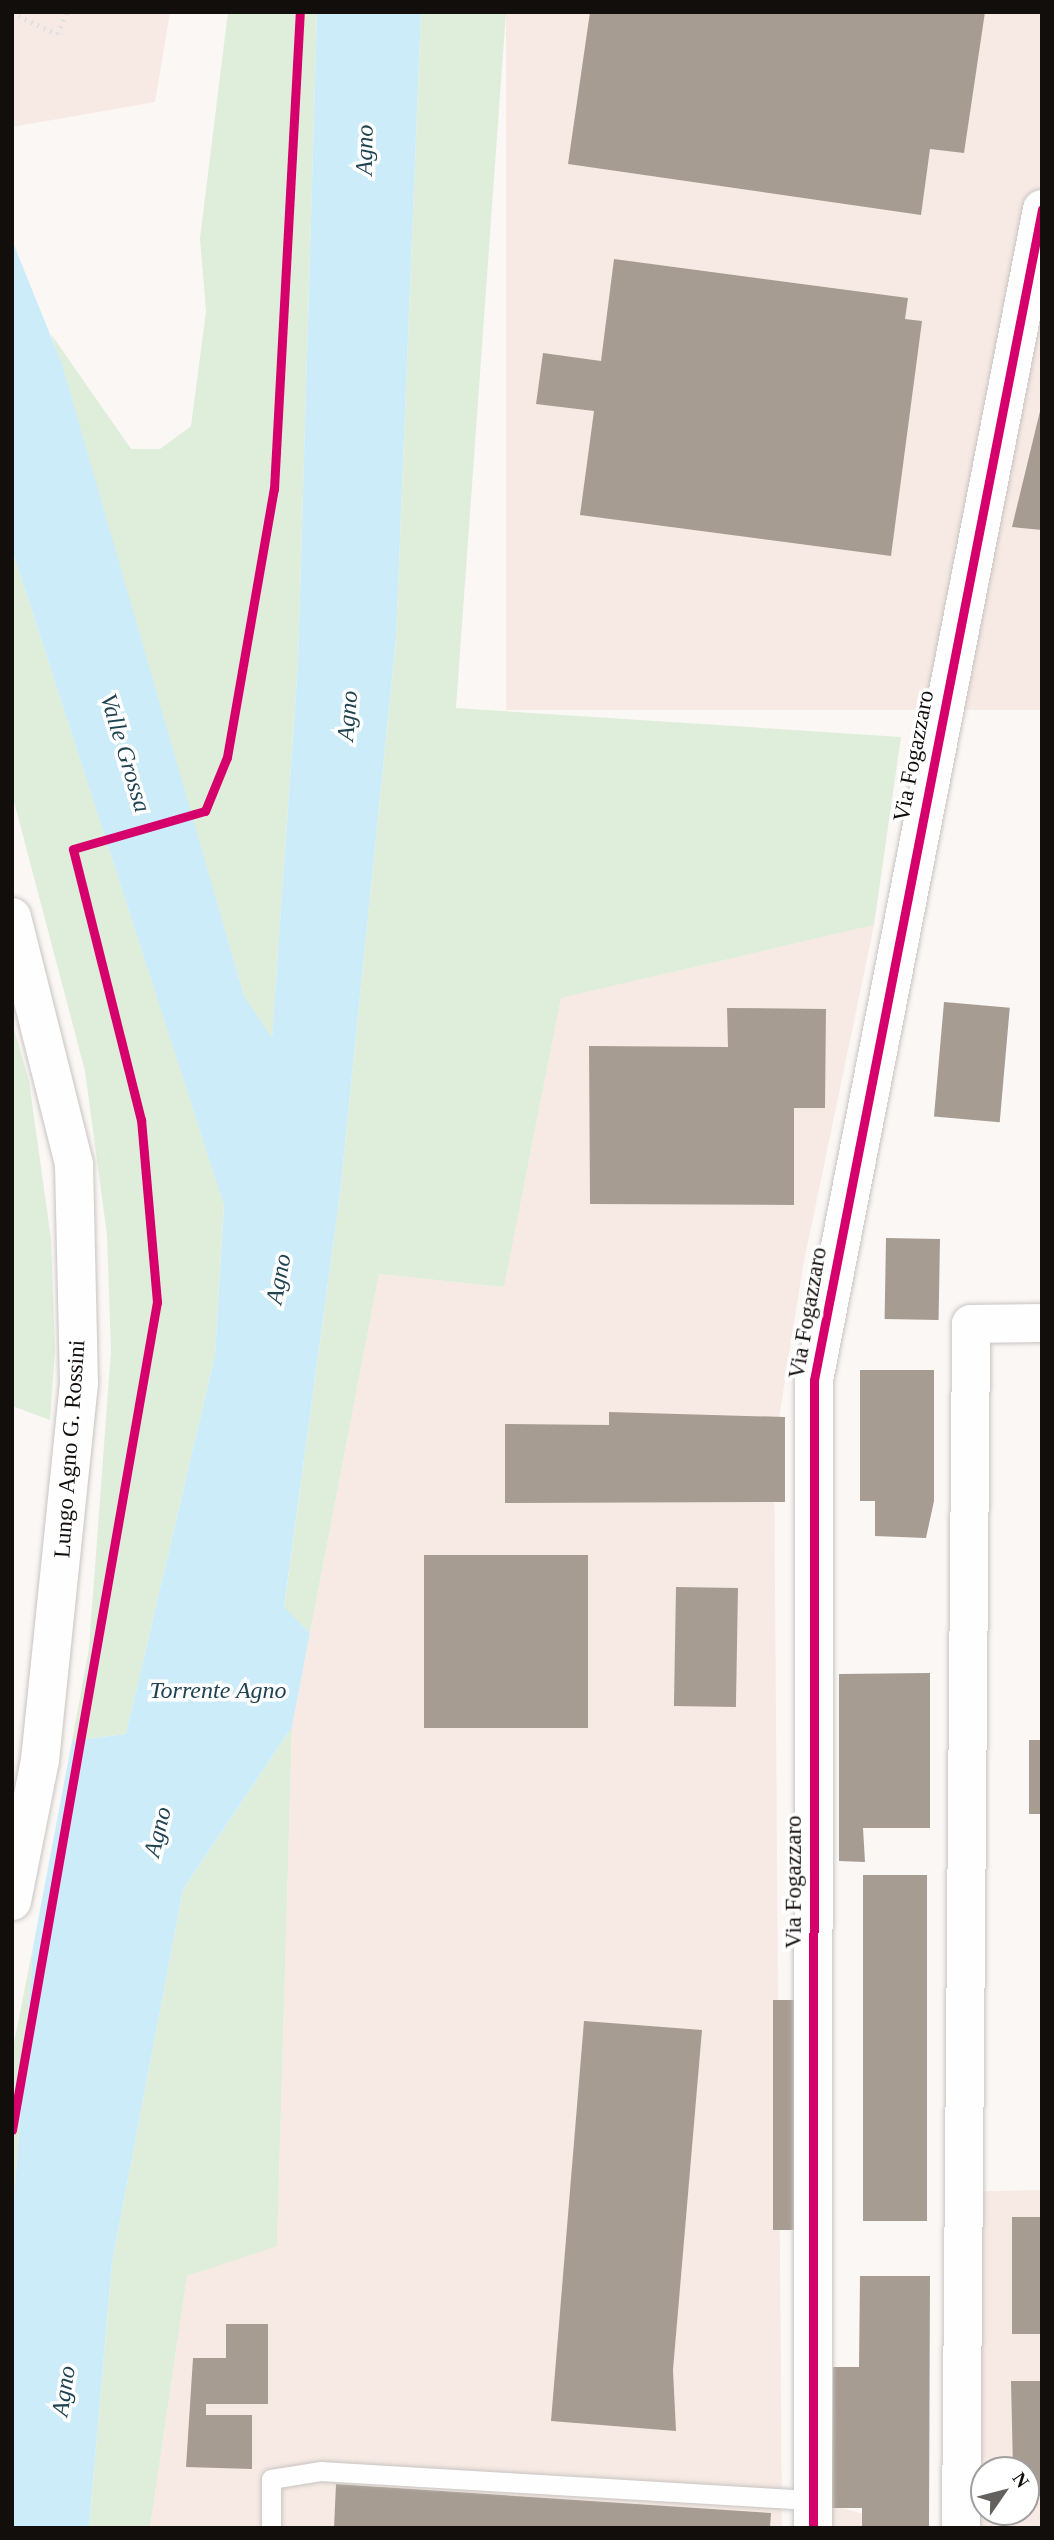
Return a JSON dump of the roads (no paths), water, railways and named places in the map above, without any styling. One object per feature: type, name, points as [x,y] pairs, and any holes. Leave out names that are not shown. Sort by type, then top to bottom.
[{"type":"street","name":"Via Fogazzaro","points":[[813,2514],[814,1380],[1042,209]]},
{"type":"street","name":"Lungo Agno G. Rossini","points":[[12,917],[74,1164],[79,1384],[40,1760],[12,1901]]},
{"type":"street","points":[[961,2528],[971,1324],[1042,1323]]},
{"type":"lane","points":[[271,2528],[271,2479],[321,2471],[813,2514]]},
{"type":"water","name":"Torrente Agno","points":[[317,12],[421,12],[396,639],[340,1194],[284,1607],[310,1633],[292,1727],[183,1890],[112,2263],[89,2528],[12,2528],[12,2226],[33,1947],[72,1741],[126,1734],[215,1355],[224,1205],[12,549],[12,240],[62,364],[244,996],[272,1038],[298,664]]},
{"type":"water label","name":"Agno","points":[[365,150]]},
{"type":"water label","name":"Agno","points":[[348,716]]},
{"type":"water label","name":"Valle Grossa","points":[[125,753]]},
{"type":"water label","name":"Agno","points":[[279,1279]]},
{"type":"water label","name":"Agno","points":[[158,1832]]},
{"type":"water label","name":"Agno","points":[[64,2391]]}]
